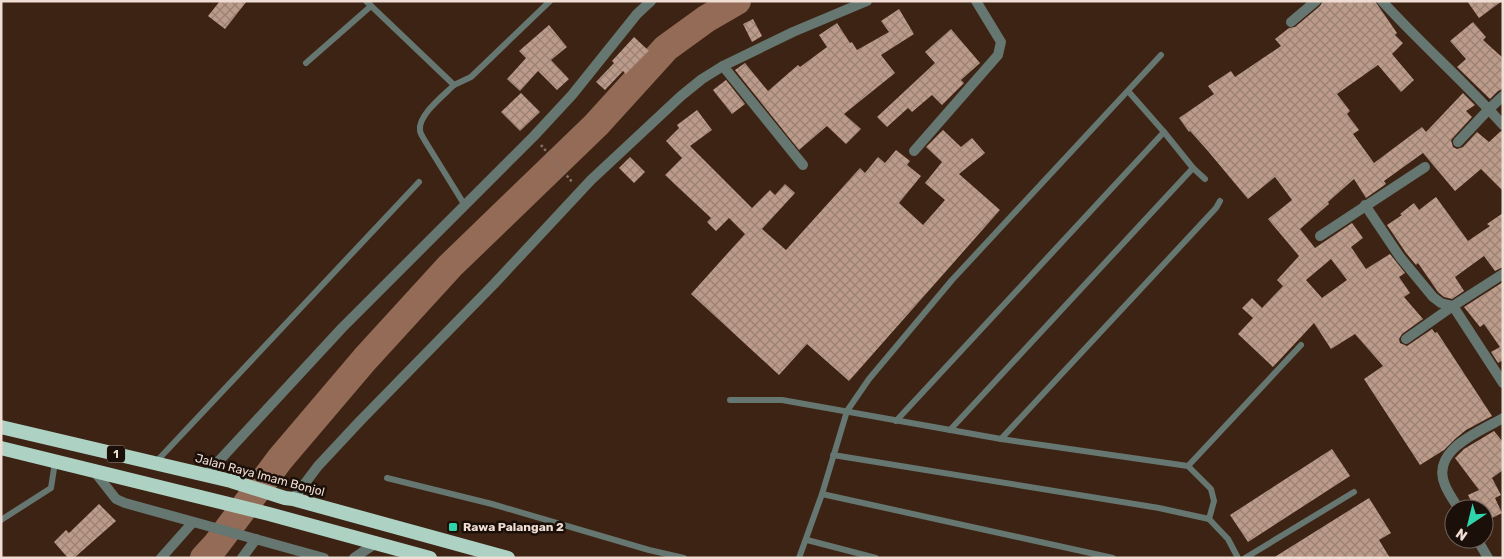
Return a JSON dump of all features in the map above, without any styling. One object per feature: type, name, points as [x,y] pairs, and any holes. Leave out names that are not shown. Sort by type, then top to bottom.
[{"type":"highway","name":"Jalan Raya Imam Bonjol","points":[[1,427],[231,481],[508,558]]},
{"type":"highway","name":"1","points":[[1,448],[269,514],[430,558]]},
{"type":"street","points":[[205,476],[342,328],[527,143],[572,95],[632,20],[651,1]]},
{"type":"street","points":[[289,498],[360,421],[494,284],[591,180],[681,96],[702,79],[723,66],[793,32],[867,1]]},
{"type":"street","points":[[914,151],[992,62],[1001,49],[1001,42],[976,1]]},
{"type":"street","points":[[1290,22],[1316,1]]},
{"type":"street","points":[[1382,1],[1503,125]]},
{"type":"street","points":[[723,66],[803,165]]},
{"type":"street","points":[[1458,142],[1488,109],[1503,96]]},
{"type":"street","points":[[1320,236],[1425,167]]},
{"type":"street","points":[[1365,205],[1400,257],[1432,297],[1441,303],[1453,306],[1503,383]]},
{"type":"street","points":[[1406,340],[1453,306],[1503,274]]},
{"type":"street","points":[[1453,499],[1445,485],[1442,474],[1443,462],[1449,452],[1503,418]]},
{"type":"street","points":[[94,471],[116,499],[125,503],[324,558]]},
{"type":"street","points":[[161,558],[197,523]]},
{"type":"street","points":[[242,558],[256,539]]},
{"type":"street","points":[[354,558],[376,543]]},
{"type":"lane","points":[[464,204],[425,141],[419,127],[428,111],[454,86],[471,77],[550,1]]},
{"type":"lane","points":[[306,63],[368,4],[454,86]]},
{"type":"lane","points":[[799,558],[807,540],[847,411],[869,379],[952,280],[1161,55]]},
{"type":"lane","points":[[1128,91],[1193,168],[1205,179]]},
{"type":"lane","points":[[896,421],[1164,132]]},
{"type":"lane","points":[[950,430],[1193,168]]},
{"type":"lane","points":[[155,463],[419,182]]},
{"type":"lane","points":[[1001,438],[1216,208],[1220,201]]},
{"type":"lane","points":[[1188,466],[1301,344]]},
{"type":"lane","points":[[730,400],[782,400],[950,430],[1188,466],[1211,488],[1214,501],[1209,519]]},
{"type":"lane","points":[[833,455],[1159,508],[1209,519],[1228,539],[1238,558]]},
{"type":"lane","points":[[1,520],[51,488],[55,462]]},
{"type":"lane","points":[[387,478],[492,504],[649,550],[684,558]]},
{"type":"lane","points":[[1245,558],[1354,492]]},
{"type":"lane","points":[[822,494],[1113,558]]},
{"type":"lane","points":[[807,540],[876,558]]},
{"type":"path","points":[[548,154],[569,179]]},
{"type":"building","points":[[220,1],[247,1],[225,29],[208,16]]},
{"type":"building","points":[[1323,1],[1375,1],[1397,33],[1395,35],[1403,43],[1392,54],[1414,80],[1401,92],[1378,65],[1337,94],[1350,111],[1347,114],[1359,130],[1353,134],[1374,163],[1422,127],[1426,132],[1463,93],[1475,105],[1466,111],[1472,117],[1451,140],[1453,147],[1457,149],[1463,147],[1477,132],[1489,142],[1501,131],[1503,132],[1503,191],[1481,169],[1455,191],[1423,153],[1384,181],[1386,184],[1366,198],[1354,179],[1300,229],[1315,248],[1352,223],[1363,238],[1351,247],[1366,269],[1390,254],[1405,273],[1399,277],[1410,293],[1404,297],[1423,319],[1402,334],[1399,339],[1400,343],[1407,346],[1432,329],[1435,333],[1437,332],[1492,416],[1466,430],[1444,450],[1420,465],[1364,379],[1383,366],[1355,334],[1331,349],[1314,323],[1273,367],[1238,334],[1253,318],[1242,308],[1252,298],[1262,308],[1283,286],[1277,280],[1299,256],[1268,219],[1292,200],[1275,177],[1248,199],[1179,118],[1214,94],[1208,86],[1231,71],[1235,77],[1281,46],[1275,39],[1289,28],[1295,27],[1320,6]],"holes":[[[1331,259],[1347,280],[1322,298],[1306,280]]]},
{"type":"building","points":[[1467,1],[1502,1],[1479,18]]},
{"type":"building","points":[[899,9],[914,34],[881,55],[895,73],[844,114],[861,129],[846,144],[827,126],[799,150],[735,70],[745,63],[768,91],[798,65],[800,67],[827,47],[819,35],[837,23],[857,50],[889,32],[881,21]]},
{"type":"building","points":[[753,19],[762,36],[752,42],[743,24]]},
{"type":"building","points":[[1473,22],[1486,37],[1483,40],[1503,58],[1503,89],[1490,99],[1457,67],[1466,59],[1450,41]]},
{"type":"building","points":[[549,25],[567,47],[551,60],[569,79],[557,90],[538,71],[520,91],[507,79],[526,58],[519,51]]},
{"type":"building","points":[[951,29],[980,63],[961,80],[964,83],[942,105],[932,95],[912,112],[908,108],[887,127],[877,117],[935,63],[925,52]]},
{"type":"building","points":[[634,37],[649,51],[626,74],[623,71],[605,90],[596,82]]},
{"type":"building","points":[[726,80],[745,104],[732,114],[713,90]]},
{"type":"building","points":[[521,93],[540,112],[520,131],[501,112]]},
{"type":"building","points":[[697,110],[712,130],[690,146],[752,208],[770,190],[775,195],[785,184],[795,193],[762,229],[786,250],[860,168],[865,173],[878,157],[885,163],[896,150],[910,161],[907,165],[921,176],[899,203],[923,225],[945,200],[925,183],[942,162],[926,147],[943,130],[961,147],[972,138],[985,153],[959,174],[1000,210],[849,381],[807,344],[779,375],[691,294],[745,234],[729,218],[716,231],[707,222],[711,218],[665,175],[682,158],[666,141],[679,128],[677,125]]},
{"type":"building","points":[[630,157],[645,172],[634,183],[619,168]]},
{"type":"building","points":[[1436,197],[1468,241],[1490,226],[1487,224],[1503,213],[1503,267],[1495,271],[1484,256],[1455,277],[1464,291],[1452,299],[1444,297],[1438,292],[1418,263],[1416,265],[1406,253],[1387,225],[1402,215],[1400,214],[1414,203],[1419,210]]},
{"type":"building","points":[[1503,282],[1503,360],[1498,363],[1491,352],[1500,347],[1484,324],[1480,327],[1464,307]]},
{"type":"building","points":[[1494,431],[1503,442],[1503,470],[1492,478],[1501,495],[1495,498],[1502,513],[1494,517],[1494,499],[1470,499],[1468,495],[1479,490],[1455,458],[1464,449]]},
{"type":"building","points":[[1332,449],[1350,476],[1248,542],[1230,515]]},
{"type":"building","points":[[1369,498],[1391,533],[1379,540],[1390,558],[1273,558]]},
{"type":"building","points":[[99,504],[116,521],[74,558],[68,558],[54,542],[66,530],[69,533]]},
{"type":"waterway","points":[[204,558],[216,545],[280,459],[365,359],[450,266],[596,125],[666,48],[706,19],[737,1]]},
{"type":"place","name":"Rawa Palangan 2","points":[[453,527]]}]
